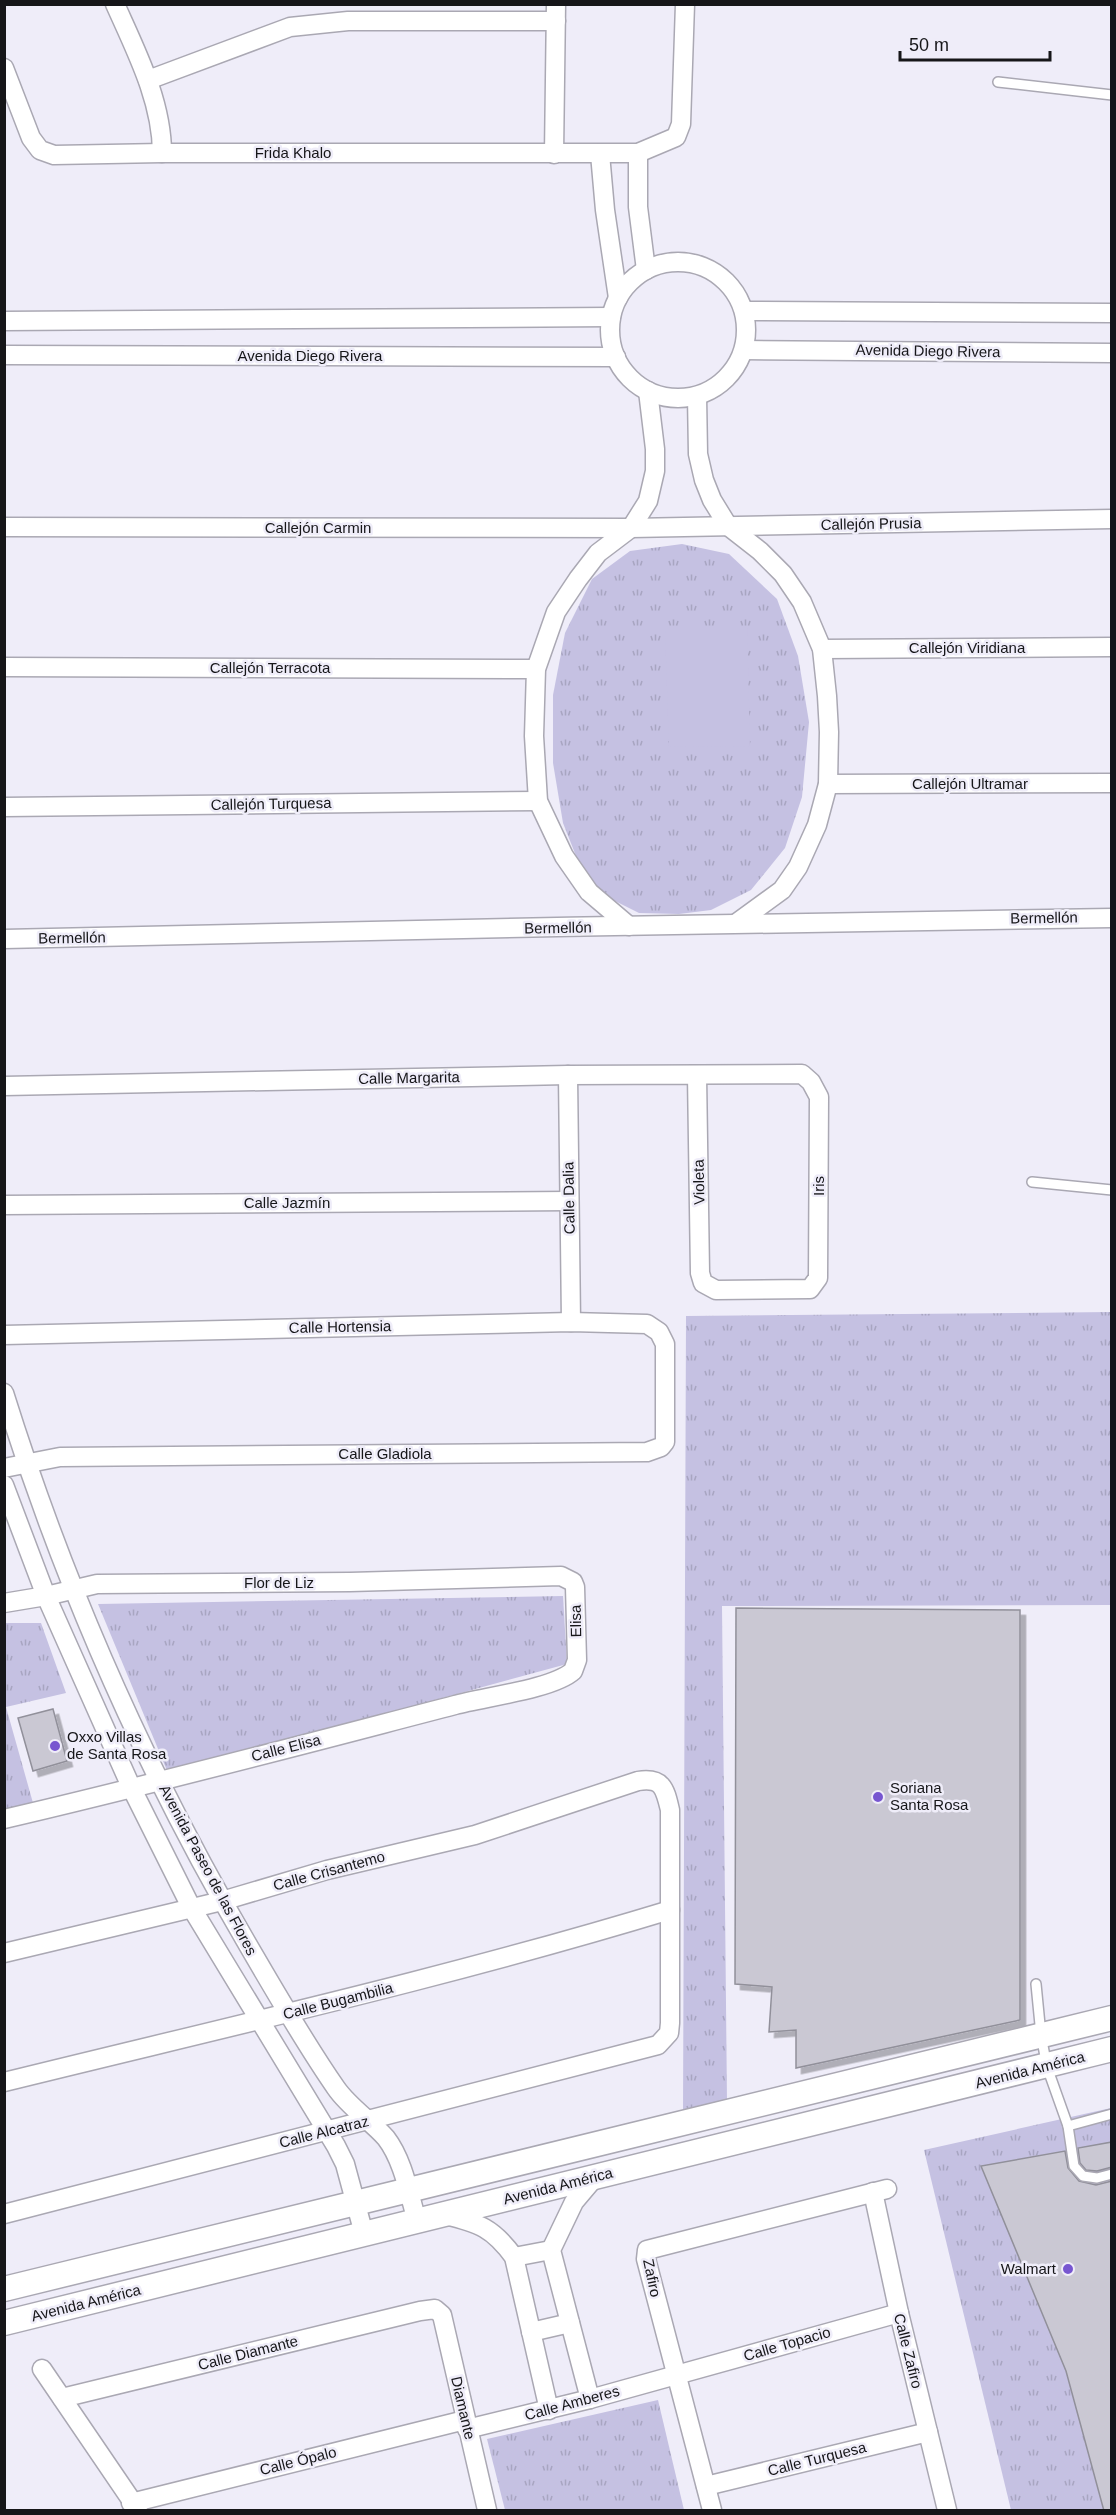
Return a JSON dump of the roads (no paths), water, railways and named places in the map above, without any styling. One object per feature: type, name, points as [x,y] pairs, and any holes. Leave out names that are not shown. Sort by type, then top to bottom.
[{"type":"main road","name":"Avenida América","points":[[4,2289],[409,2192],[1112,2018]]},
{"type":"main road","name":"Avenida América","points":[[4,2323],[1047,2067],[1112,2049]]},
{"type":"main road","points":[[776,2101],[770,2107],[769,2115],[773,2123],[785,2130]]},
{"type":"main road","points":[[725,2114],[734,2116],[740,2123],[738,2142]]},
{"type":"street","points":[[115,4],[148,80],[161,136],[162,153]]},
{"type":"street","points":[[646,270],[638,207],[638,153],[676,137],[681,124],[685,4]]},
{"type":"street","points":[[148,80],[279,29],[348,13],[556,13],[554,154]]},
{"type":"street","name":"Frida Khalo","points":[[4,68],[31,138],[40,150],[62,156],[162,153],[638,153]]},
{"type":"street","points":[[600,154],[605,210],[618,298]]},
{"type":"street","points":[[665,263],[685,263],[705,267],[722,278],[735,293],[744,311],[747,330],[744,350],[734,370],[717,386],[697,396],[680,398],[663,396],[648,391],[623,371],[612,344],[611,317],[618,298],[630,282],[646,270],[665,263]]},
{"type":"street","points":[[744,311],[1112,313]]},
{"type":"street","points":[[10,355],[10,321],[611,317]]},
{"type":"street","name":"Avenida Diego Rivera","points":[[744,350],[1112,353]]},
{"type":"street","name":"Avenida Diego Rivera","points":[[10,355],[616,357]]},
{"type":"street","points":[[629,926],[589,892],[564,856],[538,801],[534,736],[536,669],[556,612],[578,579],[598,553],[631,528],[648,501],[655,471],[655,448],[648,391]]},
{"type":"street","points":[[697,396],[698,454],[704,480],[728,526],[760,551],[783,574],[802,602],[822,649],[829,732],[828,784],[817,825],[798,867],[782,890],[738,922]]},
{"type":"street","name":"Callejón Prusia","points":[[631,528],[1112,519]]},
{"type":"street","name":"Callejón Carmin","points":[[4,527],[631,528]]},
{"type":"street","name":"Callejón Viridiana","points":[[822,649],[1112,647]]},
{"type":"street","name":"Callejón Terracota","points":[[4,667],[536,669]]},
{"type":"street","name":"Callejón Ultramar","points":[[828,784],[1112,783]]},
{"type":"street","name":"Callejón Turquesa","points":[[4,807],[538,801]]},
{"type":"street","name":"Bermellón","points":[[4,939],[738,922],[1112,918]]},
{"type":"street","name":"Calle Margarita","points":[[4,1086],[796,1073],[805,1076],[811,1082]]},
{"type":"street","name":"Calle Dalia","points":[[568,1075],[572,1322]]},
{"type":"street","name":"Violeta","points":[[697,1075],[700,1274],[703,1283],[716,1290],[810,1289]]},
{"type":"street","name":"Iris","points":[[810,1289],[818,1278],[819,1097],[811,1082]]},
{"type":"street","name":"Calle Jazmín","points":[[4,1205],[569,1201]]},
{"type":"street","name":"Calle Hortensia","points":[[4,1335],[572,1322],[647,1324],[659,1332],[665,1344]]},
{"type":"street","name":"Calle Gladiola","points":[[4,1468],[60,1457],[648,1452],[661,1447],[665,1442],[665,1344]]},
{"type":"street","name":"Avenida Paseo de las Flores","points":[[4,1393],[73,1588],[113,1684],[159,1780],[222,1901],[338,2092],[369,2121],[394,2151],[417,2221]]},
{"type":"street","name":"Avenida Paseo de las Flores","points":[[4,1485],[46,1596],[132,1789],[191,1907],[328,2131],[345,2164],[364,2234]]},
{"type":"street","name":"Flor de Liz","points":[[4,1603],[97,1584],[350,1582],[556,1577]]},
{"type":"street","name":"Elisa","points":[[556,1577],[567,1578],[575,1587],[577,1660],[573,1671],[567,1676]]},
{"type":"street","name":"Calle Elisa","points":[[4,1818],[132,1789],[159,1780],[553,1682],[567,1676]]},
{"type":"street","name":"Calle Crisantemo","points":[[4,1953],[222,1901],[327,1870],[475,1834],[638,1780],[651,1779],[658,1782],[664,1789],[670,1810],[670,1910]]},
{"type":"street","name":"Calle Bugambilia","points":[[4,2082],[544,1948],[670,1910]]},
{"type":"street","name":"Calle Alcatraz","points":[[4,2214],[658,2045],[669,2033],[670,1910]]},
{"type":"street","points":[[590,2399],[551,2250],[574,2202],[596,2176]]},
{"type":"street","name":"Calle Zafiro","points":[[880,2190],[899,2313],[947,2511]]},
{"type":"street","name":"Zafiro","points":[[712,2511],[675,2375],[646,2259],[646,2250],[880,2190]]},
{"type":"street","points":[[443,2214],[471,2221],[489,2230],[501,2239],[514,2258],[549,2410]]},
{"type":"street","points":[[514,2258],[551,2250]]},
{"type":"street","name":"Calle Diamante","points":[[62,2398],[435,2309]]},
{"type":"street","name":"Diamante","points":[[435,2309],[442,2315],[487,2511]]},
{"type":"street","name":"Calle Topacio","points":[[675,2375],[899,2313]]},
{"type":"street","points":[[531,2332],[570,2323]]},
{"type":"street","points":[[42,2369],[134,2507]]},
{"type":"street","name":"Calle Amberes","points":[[466,2424],[549,2410],[675,2375]]},
{"type":"street","name":"Calle Ópalo","points":[[134,2507],[466,2424]]},
{"type":"street","name":"Calle Turquesa","points":[[706,2486],[928,2432]]},
{"type":"lane","points":[[998,82],[1112,95]]},
{"type":"lane","points":[[1032,1182],[1112,1191]]},
{"type":"lane","points":[[1036,1984],[1047,2067],[1068,2126],[1074,2166],[1083,2176],[1097,2178],[1112,2174]]},
{"type":"lane","points":[[1068,2126],[1112,2114]]},
{"type":"place","name":"Oxxo Villas de Santa Rosa","points":[[55,1746]]},
{"type":"place","name":"Soriana Santa Rosa","points":[[878,1797]]},
{"type":"place","name":"Walmart","points":[[1068,2269]]}]
